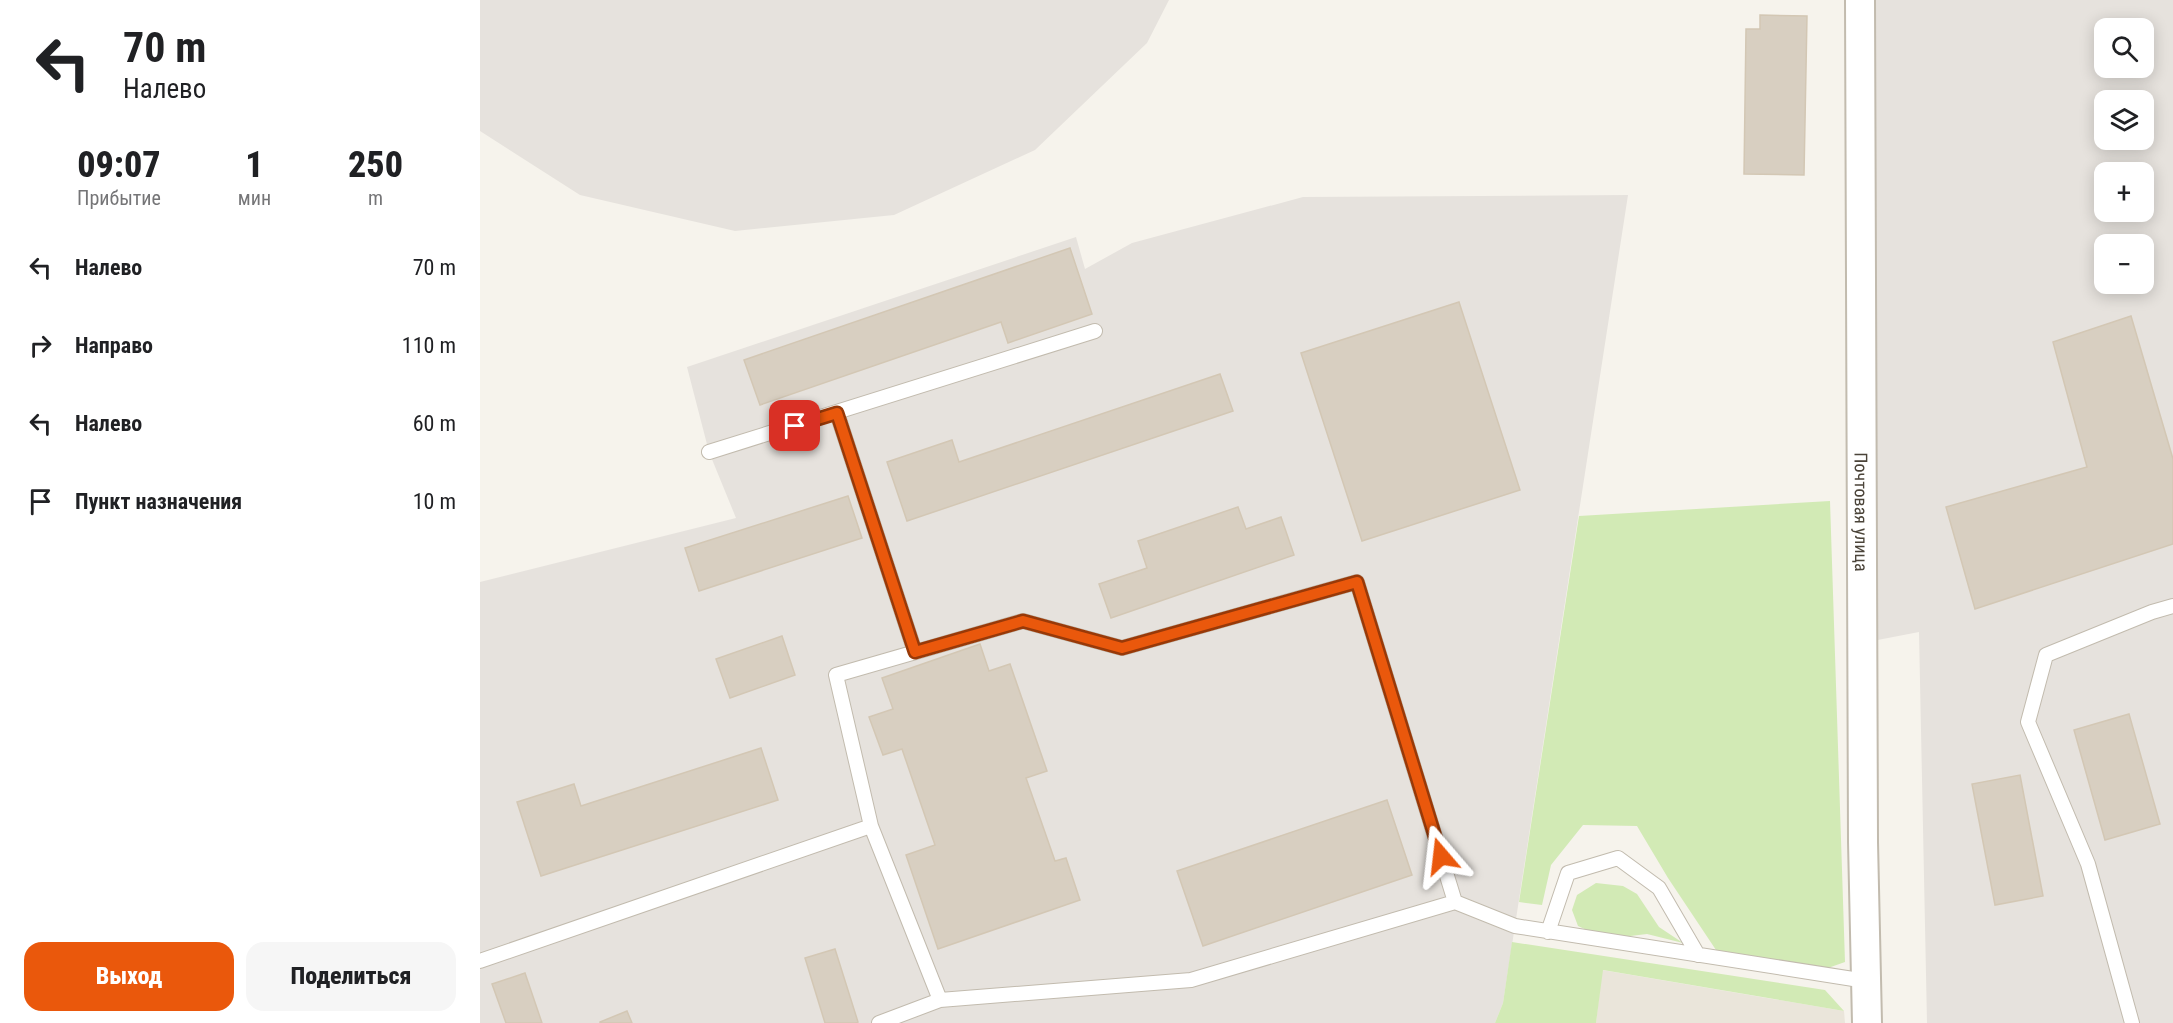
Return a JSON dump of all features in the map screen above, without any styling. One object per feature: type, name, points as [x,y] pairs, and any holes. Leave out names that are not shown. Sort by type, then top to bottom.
[{"type":"street","name":"Почтовая улица","points":[[1860,0],[1863,831],[1867,1023]]},
{"type":"lane","points":[[709,452],[1095,332]]},
{"type":"lane","points":[[837,413],[915,652]]},
{"type":"lane","points":[[940,1000],[872,826],[836,675],[1023,621],[1122,648],[1357,582],[1455,902]]},
{"type":"lane","points":[[2132,1023],[2088,864],[2028,722],[2046,655],[2151,612],[2173,606]]},
{"type":"lane","points":[[480,961],[872,826]]},
{"type":"lane","points":[[1548,932],[1568,873],[1618,858],[1659,888],[1698,955]]},
{"type":"lane","points":[[879,1023],[940,1000],[1191,980],[1455,902],[1515,926],[1866,981]]},
{"type":"shaded area","points":[[480,0],[1169,0],[1147,43],[1035,150],[894,215],[735,231],[580,195],[480,131]]},
{"type":"shaded area","points":[[1860,0],[2173,0],[2173,1023],[1927,1023],[1919,632],[1862,643]]},
{"type":"shaded area","points":[[1628,195],[1503,1003],[1495,1023],[480,1023],[480,582],[736,518],[709,452],[687,367],[1076,237],[1085,269],[1132,243],[1303,197]]},
{"type":"shaded area","points":[[1602,970],[1844,1011],[1845,1023],[1596,1023]]},
{"type":"green space","points":[[1830,501],[1845,962],[1828,968],[1716,950],[1637,826],[1583,825],[1551,865],[1542,905],[1519,902],[1579,516]]},
{"type":"green space","points":[[1596,883],[1623,886],[1637,894],[1659,927],[1683,943],[1647,934],[1622,937],[1589,931],[1578,926],[1572,910],[1577,895]]},
{"type":"green space","points":[[1512,942],[1825,990],[1844,1011],[1603,970],[1596,1023],[1495,1023],[1503,1003]]},
{"type":"building","points":[[1760,15],[1807,16],[1804,175],[1744,174],[1746,29],[1760,29]]},
{"type":"building","points":[[1070,248],[1092,314],[1008,343],[1001,322],[760,405],[744,360]]},
{"type":"building","points":[[1459,302],[1520,490],[1362,541],[1301,353]]},
{"type":"building","points":[[2131,316],[2173,459],[2173,544],[1975,609],[1946,507],[2087,467],[2053,342]]},
{"type":"building","points":[[1220,374],[1233,411],[907,521],[887,462],[952,440],[959,462]]},
{"type":"building","points":[[848,496],[862,538],[699,591],[685,548]]},
{"type":"building","points":[[1238,507],[1246,529],[1281,517],[1294,555],[1111,618],[1099,584],[1147,568],[1138,541]]},
{"type":"building","points":[[782,636],[795,675],[730,698],[716,659]]},
{"type":"building","points":[[980,644],[989,671],[1010,664],[1047,771],[1026,778],[1055,861],[1066,858],[1080,900],[938,949],[906,855],[935,845],[902,749],[883,755],[869,717],[893,709],[882,678]]},
{"type":"building","points":[[2129,714],[2160,824],[2105,840],[2074,730]]},
{"type":"building","points":[[761,748],[778,800],[541,876],[517,802],[574,784],[581,806]]},
{"type":"building","points":[[2020,775],[2043,896],[1995,905],[1972,784]]},
{"type":"building","points":[[1387,800],[1412,875],[1203,946],[1177,871]]},
{"type":"building","points":[[835,949],[858,1022],[856,1023],[825,1023],[805,958]]},
{"type":"building","points":[[525,973],[542,1023],[506,1023],[492,984]]},
{"type":"building","points":[[627,1011],[632,1023],[600,1023],[600,1022]]},
{"type":"route","points":[[795,426],[837,413],[915,652],[1023,621],[1122,648],[1357,582],[1441,856]]}]
